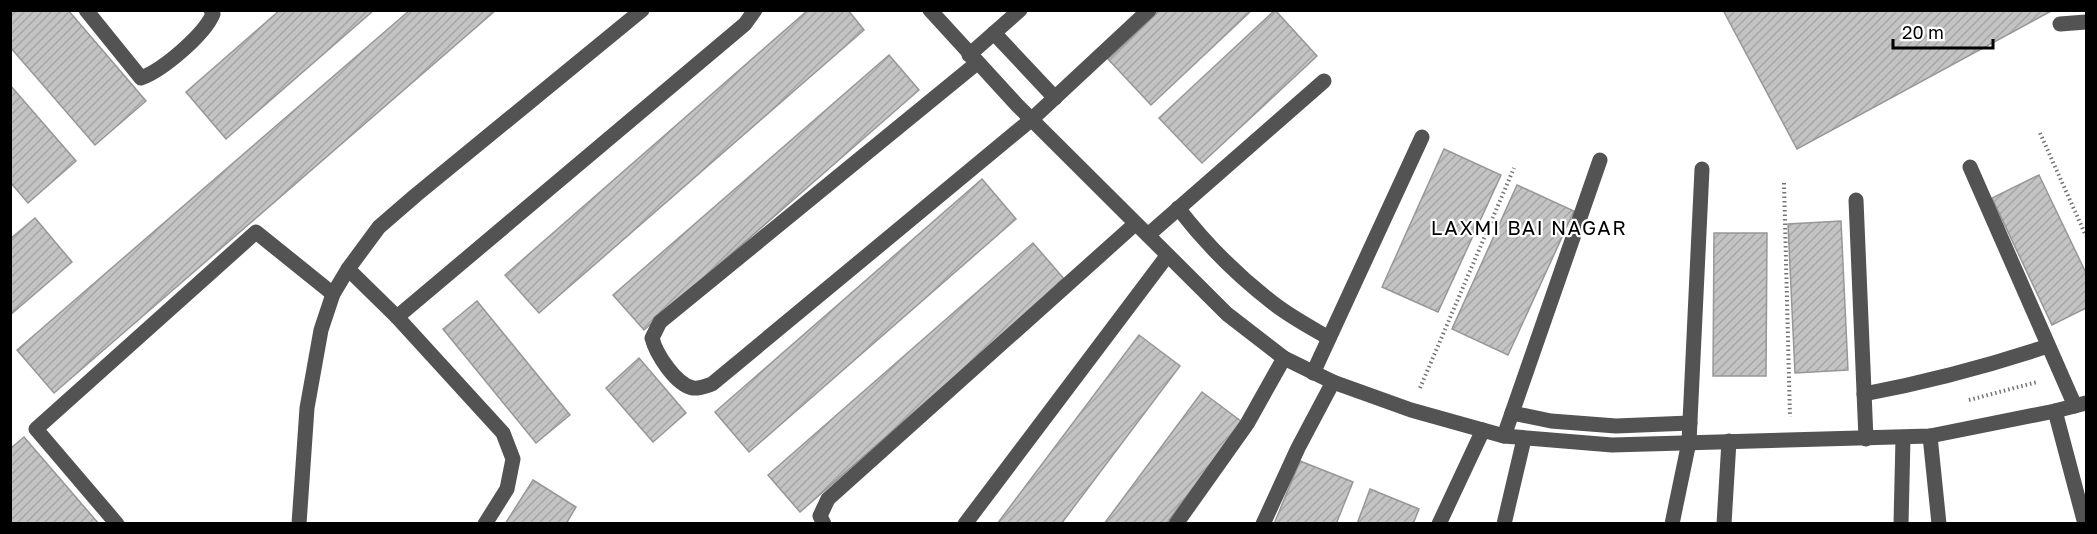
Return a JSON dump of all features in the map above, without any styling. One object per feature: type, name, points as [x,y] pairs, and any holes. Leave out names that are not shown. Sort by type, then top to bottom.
[{"type":"street","points":[[86,10],[141,78],[154,74],[184,48],[209,22],[213,14],[212,10]]},
{"type":"street","points":[[299,524],[307,408],[321,330],[333,294],[348,269],[380,227],[416,195],[642,10]]},
{"type":"street","points":[[397,317],[745,24],[754,10]]},
{"type":"street","points":[[930,10],[973,59],[1167,256],[1227,314],[1284,358],[1333,382],[1411,410],[1504,436],[1612,445],[1903,438],[1930,436],[2081,404],[2061,374],[1970,167]]},
{"type":"street","points":[[1020,10],[994,33],[973,59],[660,322],[652,338],[655,351],[681,383],[695,389],[712,384],[1032,120],[1149,10]]},
{"type":"street","points":[[2060,24],[2086,22]]},
{"type":"street","points":[[994,33],[1055,98]]},
{"type":"street","points":[[1148,235],[1324,81]]},
{"type":"street","points":[[1313,373],[1422,137]]},
{"type":"street","points":[[1504,436],[1600,160]]},
{"type":"street","points":[[1672,524],[1689,442],[1702,169]]},
{"type":"street","points":[[1856,200],[1866,439]]},
{"type":"street","points":[[1178,208],[1224,259],[1263,295],[1275,305],[1329,338]]},
{"type":"street","points":[[824,524],[820,516],[828,499],[1135,224]]},
{"type":"street","points":[[117,524],[36,429],[256,231],[333,294]]},
{"type":"street","points":[[965,524],[1167,256]]},
{"type":"street","points":[[348,269],[397,317],[504,433],[513,459],[507,489],[485,524]]},
{"type":"street","points":[[1864,394],[1923,383],[1995,364],[2048,346]]},
{"type":"street","points":[[1176,524],[1246,424],[1284,358]]},
{"type":"street","points":[[1263,524],[1298,448],[1333,382]]},
{"type":"street","points":[[2055,411],[2085,524]]},
{"type":"street","points":[[1512,413],[1551,421],[1616,426],[1690,423]]},
{"type":"street","points":[[1439,524],[1483,430]]},
{"type":"street","points":[[1930,436],[1939,524]]},
{"type":"street","points":[[1901,524],[1903,438]]},
{"type":"street","points":[[1504,524],[1524,439]]},
{"type":"street","points":[[1724,524],[1729,441]]},
{"type":"path","points":[[2040,133],[2086,236]]},
{"type":"path","points":[[1417,394],[1514,168]]},
{"type":"path","points":[[1784,183],[1790,418]]},
{"type":"path","points":[[1961,402],[2061,374]]},
{"type":"building","points":[[10,10],[68,10],[146,101],[95,145],[10,47]]},
{"type":"building","points":[[280,10],[374,10],[226,139],[186,92]]},
{"type":"building","points":[[410,10],[496,10],[54,393],[17,350]]},
{"type":"building","points":[[808,10],[848,10],[864,30],[539,313],[505,275]]},
{"type":"building","points":[[1160,10],[1252,10],[1151,105],[1108,59]]},
{"type":"building","points":[[1275,10],[1317,56],[1202,163],[1159,118]]},
{"type":"building","points":[[1723,10],[2053,10],[1797,149]]},
{"type":"building","points":[[889,55],[919,90],[644,330],[613,295]]},
{"type":"building","points":[[10,85],[76,161],[28,203],[10,182]]},
{"type":"building","points":[[1444,149],[1501,175],[1438,312],[1382,287]]},
{"type":"building","points":[[2039,175],[2086,273],[2086,308],[2052,325],[1992,198]]},
{"type":"building","points":[[982,179],[1016,219],[749,452],[715,412]]},
{"type":"building","points":[[1517,185],[1574,211],[1508,355],[1452,329]]},
{"type":"building","points":[[35,218],[72,262],[10,315],[10,239]]},
{"type":"building","points":[[1841,221],[1848,370],[1795,373],[1788,224]]},
{"type":"building","points":[[1714,233],[1767,233],[1766,376],[1713,376]]},
{"type":"building","points":[[1033,243],[1065,280],[800,512],[768,475]]},
{"type":"building","points":[[477,301],[570,415],[536,443],[443,329]]},
{"type":"building","points":[[1139,335],[1180,366],[1061,524],[997,524]]},
{"type":"building","points":[[639,358],[686,413],[653,442],[606,388]]},
{"type":"building","points":[[1202,392],[1242,422],[1166,524],[1104,524]]},
{"type":"building","points":[[24,437],[99,524],[10,524],[10,449]]},
{"type":"building","points":[[1300,461],[1353,482],[1336,524],[1274,524]]},
{"type":"building","points":[[533,480],[576,507],[566,524],[505,524]]},
{"type":"building","points":[[1370,489],[1419,509],[1413,524],[1357,524]]},
{"type":"district","name":"LAXMI BAI NAGAR","points":[[1529,228]]}]
